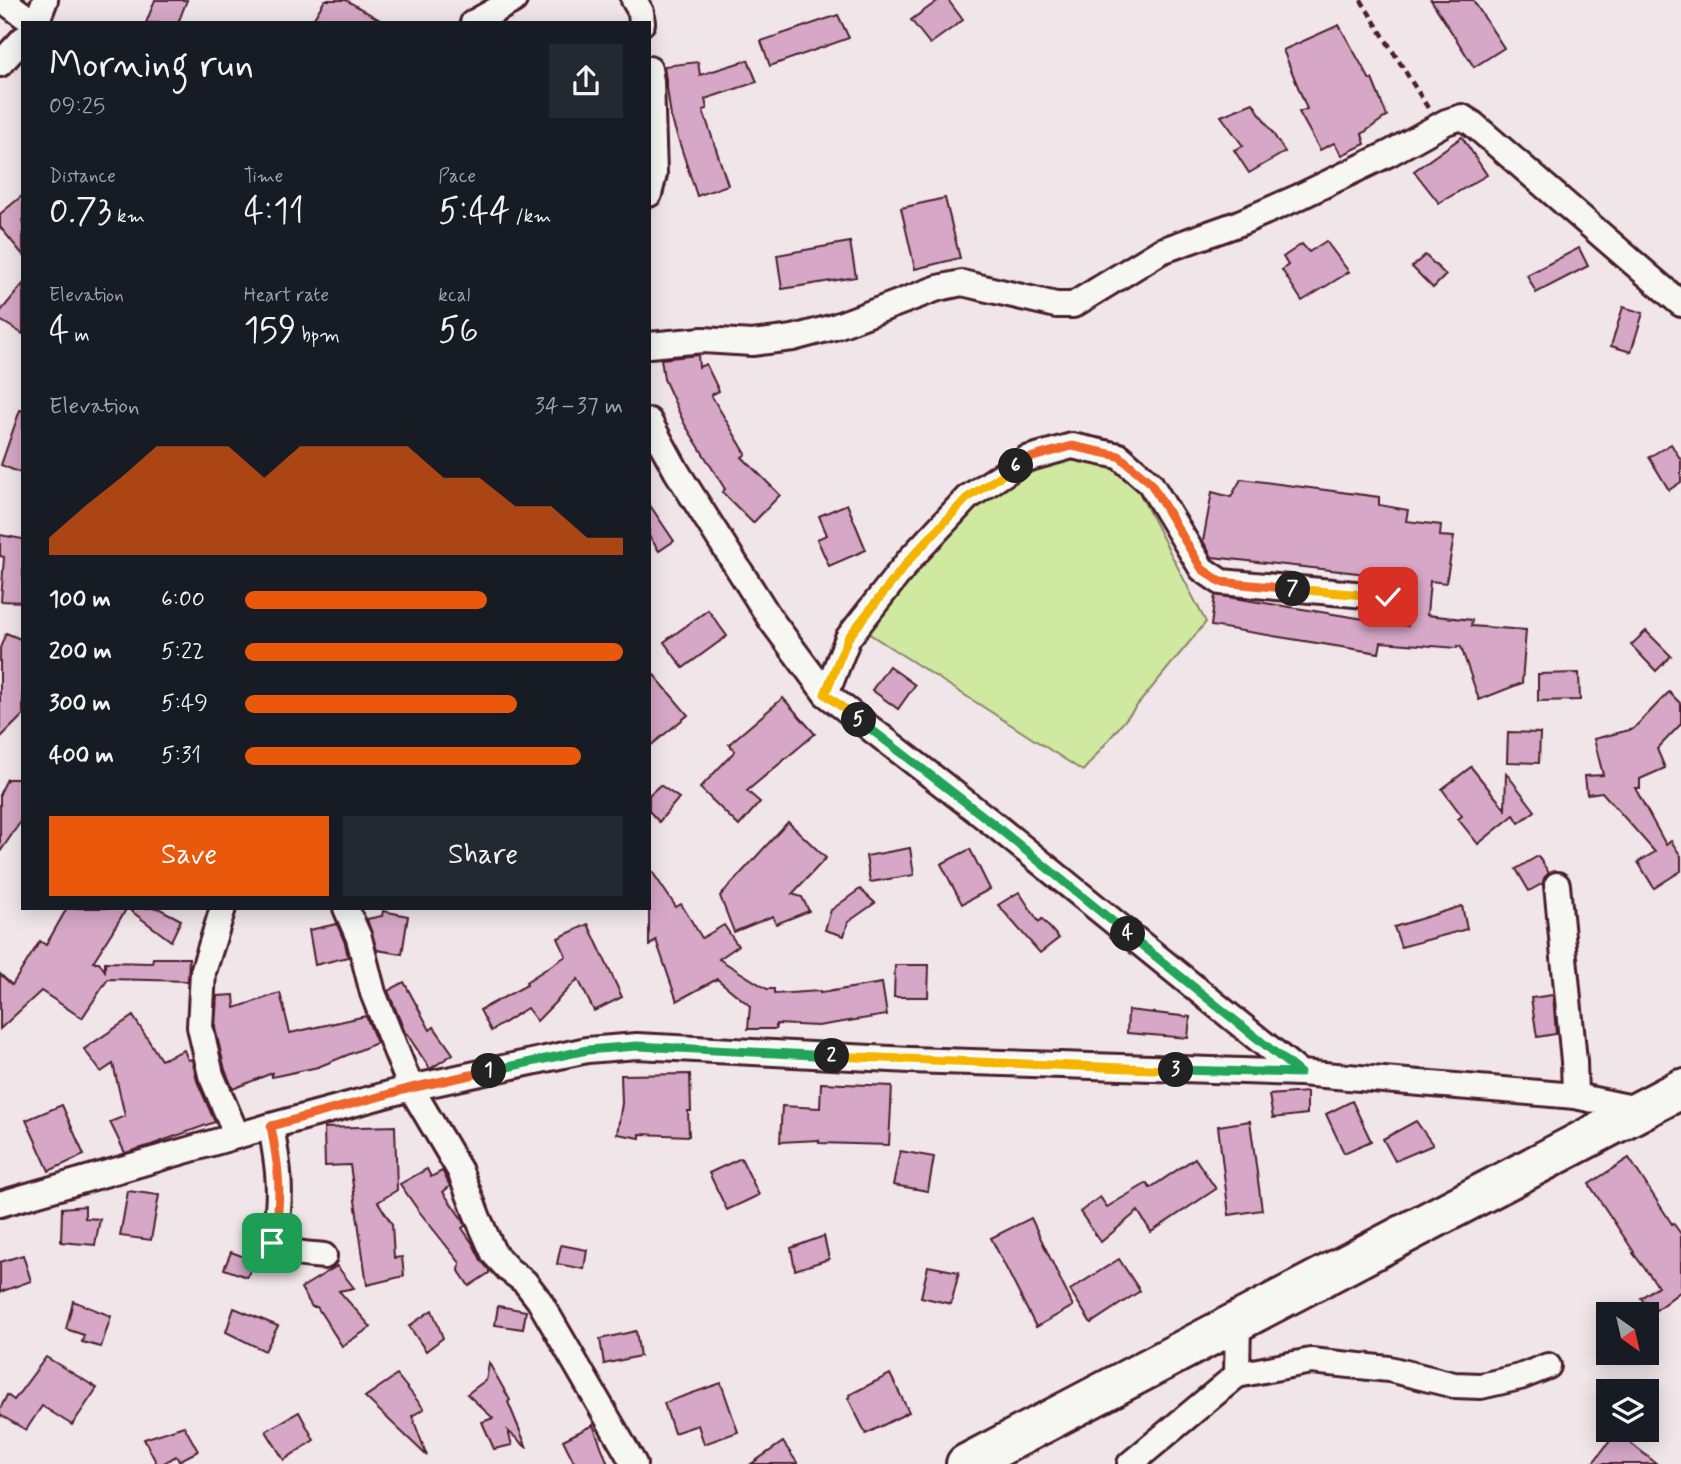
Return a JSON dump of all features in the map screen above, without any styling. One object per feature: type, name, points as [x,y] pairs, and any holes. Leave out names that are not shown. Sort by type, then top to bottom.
[{"type":"highway","points":[[965,1464],[1681,1089]]},
{"type":"street","points":[[3,0],[32,21]]},
{"type":"street","points":[[36,21],[45,0]]},
{"type":"street","points":[[477,21],[514,0]]},
{"type":"street","points":[[634,0],[641,12],[642,21]]},
{"type":"street","points":[[0,64],[21,41]]},
{"type":"street","points":[[651,111],[654,174],[651,186]]},
{"type":"street","points":[[651,345],[703,340],[752,343],[793,338],[834,327],[938,288],[962,283],[1056,304],[1073,305],[1161,251],[1237,224],[1299,197],[1462,117],[1681,304]]},
{"type":"street","points":[[651,425],[677,472],[771,620],[825,694],[991,822],[1300,1073]]},
{"type":"street","points":[[825,694],[848,638],[910,559],[967,498],[1026,459],[1072,446],[1119,456],[1150,482],[1202,569],[1221,582],[1388,597]]},
{"type":"street","points":[[1557,885],[1575,1096]]},
{"type":"street","points":[[222,910],[203,972],[200,1027],[211,1075],[237,1136]]},
{"type":"street","points":[[347,910],[359,937],[373,993],[411,1088],[460,1171],[495,1254],[509,1270],[525,1282],[539,1300],[634,1464]]},
{"type":"street","points":[[0,1204],[411,1088],[587,1050],[637,1046],[910,1060],[1300,1073],[1575,1096],[1642,1110]]},
{"type":"street","points":[[271,1126],[279,1171],[278,1212],[272,1243],[291,1252],[324,1256]]},
{"type":"street","points":[[1237,1376],[1238,1321]]},
{"type":"street","points":[[1129,1464],[1237,1376],[1311,1361],[1389,1368],[1454,1385],[1481,1386],[1520,1377],[1548,1366]]},
{"type":"path","points":[[1361,0],[1427,107],[1437,128]]},
{"type":"green space","points":[[1067,448],[1127,469],[1206,622],[1083,771],[857,626],[980,493]]},
{"type":"building","points":[[155,0],[187,0],[179,21],[147,21]]},
{"type":"building","points":[[325,0],[346,0],[382,21],[312,21]]},
{"type":"building","points":[[939,0],[948,0],[963,20],[930,44],[911,20]]},
{"type":"building","points":[[1431,0],[1473,0],[1504,48],[1474,67]]},
{"type":"building","points":[[838,15],[849,38],[770,66],[761,41]]},
{"type":"building","points":[[1339,25],[1370,80],[1372,79],[1387,116],[1362,134],[1365,144],[1342,155],[1334,143],[1320,150],[1299,112],[1307,109],[1283,50]]},
{"type":"building","points":[[748,60],[757,82],[705,99],[707,109],[703,110],[728,185],[697,196],[671,117],[664,66],[698,62],[700,75]]},
{"type":"building","points":[[1253,103],[1285,152],[1249,173],[1234,150],[1243,146],[1221,116]]},
{"type":"building","points":[[1462,137],[1487,175],[1439,203],[1414,171]]},
{"type":"building","points":[[21,197],[21,253],[0,227],[0,214]]},
{"type":"building","points":[[945,198],[960,258],[915,269],[901,208]]},
{"type":"building","points":[[1326,241],[1349,272],[1302,301],[1282,270],[1288,265],[1283,257],[1302,244],[1309,252]]},
{"type":"building","points":[[850,242],[856,277],[782,289],[777,255]]},
{"type":"building","points":[[1579,248],[1588,266],[1536,293],[1527,275]]},
{"type":"building","points":[[1425,255],[1446,275],[1433,288],[1412,267]]},
{"type":"building","points":[[21,286],[21,333],[0,320],[0,312]]},
{"type":"building","points":[[1623,307],[1643,313],[1631,352],[1611,346]]},
{"type":"building","points":[[698,355],[699,367],[706,364],[719,391],[711,395],[746,454],[742,457],[780,495],[753,523],[722,492],[725,489],[684,423],[664,379],[661,359]]},
{"type":"building","points":[[20,410],[21,410],[21,473],[1,465]]},
{"type":"building","points":[[1671,444],[1681,460],[1681,482],[1669,490],[1649,457]]},
{"type":"building","points":[[1241,479],[1379,497],[1379,505],[1408,510],[1406,521],[1441,525],[1440,536],[1454,537],[1446,583],[1430,581],[1427,615],[1472,620],[1471,626],[1526,630],[1522,683],[1479,700],[1461,647],[1457,646],[1381,642],[1379,653],[1211,626],[1215,595],[1408,626],[1412,579],[1212,557],[1203,541],[1212,492],[1231,497]]},
{"type":"building","points":[[847,504],[866,550],[829,566],[817,539],[827,535],[819,516]]},
{"type":"building","points":[[651,507],[674,541],[659,551],[651,539]]},
{"type":"building","points":[[0,535],[21,539],[21,602],[1,601],[4,557],[0,556]]},
{"type":"building","points":[[708,610],[727,636],[683,668],[664,642]]},
{"type":"building","points":[[1646,631],[1671,656],[1656,671],[1631,645]]},
{"type":"building","points":[[6,633],[21,639],[21,717],[0,738],[0,648]]},
{"type":"building","points":[[889,666],[915,685],[898,709],[872,690]]},
{"type":"building","points":[[651,671],[688,715],[651,745]]},
{"type":"building","points":[[1579,673],[1580,700],[1538,701],[1538,674]]},
{"type":"building","points":[[1669,692],[1681,704],[1681,724],[1657,749],[1665,768],[1640,779],[1640,788],[1635,788],[1666,845],[1671,841],[1681,856],[1681,871],[1654,888],[1638,862],[1655,852],[1602,792],[1587,794],[1585,776],[1603,775],[1594,739],[1633,729]]},
{"type":"building","points":[[783,698],[815,734],[747,791],[760,802],[739,826],[700,788],[735,751],[729,744]]},
{"type":"building","points":[[1508,732],[1540,733],[1539,763],[1507,762]]},
{"type":"building","points":[[1471,767],[1505,809],[1506,773],[1535,811],[1519,823],[1514,815],[1478,844],[1458,819],[1462,816],[1442,789]]},
{"type":"building","points":[[7,779],[21,779],[21,821],[0,852],[0,793]]},
{"type":"building","points":[[660,785],[679,798],[659,822],[651,813],[651,793]]},
{"type":"building","points":[[788,822],[826,858],[792,894],[802,897],[809,911],[776,924],[773,916],[734,932],[720,896]]},
{"type":"building","points":[[910,848],[914,875],[870,882],[866,856]]},
{"type":"building","points":[[970,849],[990,889],[962,904],[941,864]]},
{"type":"building","points":[[1538,856],[1549,873],[1543,883],[1529,891],[1516,869]]},
{"type":"building","points":[[651,870],[676,907],[681,904],[702,938],[724,925],[738,946],[719,959],[767,989],[774,989],[774,994],[820,993],[882,983],[887,1015],[818,1026],[776,1024],[776,1029],[748,1029],[750,1006],[717,979],[677,1001],[656,940],[649,946]]},
{"type":"building","points":[[860,889],[875,903],[848,922],[844,936],[825,930],[831,910]]},
{"type":"building","points":[[1019,892],[1039,922],[1042,919],[1059,938],[1040,953],[998,905]]},
{"type":"building","points":[[1462,906],[1467,929],[1401,947],[1394,927]]},
{"type":"building","points":[[66,910],[126,910],[93,962],[99,962],[105,971],[105,962],[152,963],[153,958],[189,958],[188,981],[108,979],[82,1018],[41,991],[0,1029],[0,974],[12,985],[40,941],[46,945]]},
{"type":"building","points":[[130,910],[162,910],[181,920],[171,941]]},
{"type":"building","points":[[383,911],[408,916],[402,954],[377,950],[367,919],[382,916]]},
{"type":"building","points":[[337,924],[348,957],[315,965],[309,930]]},
{"type":"building","points":[[588,924],[622,997],[594,1011],[578,979],[537,1021],[527,1008],[491,1031],[480,1010],[527,985],[526,982],[566,956],[558,938]]},
{"type":"building","points":[[895,965],[929,965],[928,997],[894,997]]},
{"type":"building","points":[[404,982],[430,1030],[434,1027],[453,1054],[430,1069],[406,1035],[388,991]]},
{"type":"building","points":[[280,993],[290,1033],[366,1016],[377,1043],[318,1067],[272,1077],[272,1073],[233,1089],[225,1070],[215,1028],[217,996],[234,995],[235,1008]]},
{"type":"building","points":[[1553,995],[1556,1034],[1537,1037],[1531,998]]},
{"type":"building","points":[[1128,1010],[1190,1017],[1188,1038],[1127,1033]]},
{"type":"building","points":[[133,1016],[161,1060],[184,1050],[188,1060],[192,1059],[197,1081],[215,1122],[125,1153],[110,1122],[125,1116],[113,1064],[101,1072],[84,1049]]},
{"type":"building","points":[[690,1074],[689,1136],[640,1134],[640,1138],[617,1134],[622,1103],[621,1075]]},
{"type":"building","points":[[821,1083],[892,1086],[889,1145],[819,1143],[819,1140],[780,1142],[782,1106],[820,1108]]},
{"type":"building","points":[[1307,1092],[1307,1114],[1273,1118],[1269,1095]]},
{"type":"building","points":[[1352,1101],[1371,1141],[1344,1153],[1326,1114]]},
{"type":"building","points":[[62,1105],[84,1155],[49,1171],[26,1120]]},
{"type":"building","points":[[1250,1121],[1262,1210],[1229,1215],[1218,1126]]},
{"type":"building","points":[[1416,1121],[1433,1145],[1395,1161],[1383,1139]]},
{"type":"building","points":[[395,1126],[397,1190],[378,1202],[392,1224],[394,1258],[402,1257],[404,1276],[367,1285],[350,1165],[325,1166],[324,1128]]},
{"type":"building","points":[[900,1151],[934,1157],[928,1191],[893,1185]]},
{"type":"building","points":[[741,1158],[759,1195],[727,1210],[709,1173]]},
{"type":"building","points":[[1195,1158],[1216,1189],[1151,1232],[1138,1211],[1101,1242],[1080,1212],[1100,1197],[1107,1207],[1147,1183],[1150,1188]]},
{"type":"building","points":[[1629,1158],[1681,1234],[1681,1291],[1659,1308],[1659,1302],[1644,1302],[1641,1298],[1658,1286],[1633,1253],[1589,1184]]},
{"type":"building","points":[[427,1169],[431,1177],[443,1172],[450,1186],[443,1192],[464,1222],[465,1226],[462,1228],[489,1270],[489,1273],[469,1286],[459,1271],[460,1263],[400,1184]]},
{"type":"building","points":[[128,1191],[159,1195],[151,1240],[120,1236]]},
{"type":"building","points":[[85,1206],[85,1218],[100,1219],[95,1245],[61,1242],[62,1208]]},
{"type":"building","points":[[1031,1218],[1073,1306],[1036,1327],[991,1238]]},
{"type":"building","points":[[824,1236],[829,1259],[795,1270],[791,1248]]},
{"type":"building","points":[[561,1245],[587,1250],[584,1269],[557,1264]]},
{"type":"building","points":[[231,1252],[255,1261],[247,1277],[224,1269]]},
{"type":"building","points":[[23,1255],[31,1281],[0,1292],[0,1262]]},
{"type":"building","points":[[1119,1259],[1140,1291],[1091,1323],[1070,1290]]},
{"type":"building","points":[[337,1266],[354,1288],[339,1291],[371,1327],[342,1346],[301,1288]]},
{"type":"building","points":[[928,1266],[959,1272],[951,1304],[921,1297]]},
{"type":"building","points":[[73,1301],[111,1316],[101,1347],[82,1342],[84,1335],[66,1329]]},
{"type":"building","points":[[498,1306],[526,1311],[523,1329],[495,1325]]},
{"type":"building","points":[[234,1308],[278,1326],[265,1351],[226,1332]]},
{"type":"building","points":[[432,1310],[443,1338],[426,1351],[409,1326]]},
{"type":"building","points":[[636,1331],[640,1356],[604,1364],[600,1339]]},
{"type":"building","points":[[46,1357],[97,1388],[72,1425],[42,1406],[26,1430],[0,1415],[0,1409],[7,1395],[14,1400]]},
{"type":"building","points":[[489,1363],[510,1400],[508,1402],[527,1448],[508,1431],[512,1445],[494,1449],[482,1422],[493,1418],[467,1394],[486,1381]]},
{"type":"building","points":[[890,1374],[909,1412],[866,1434],[848,1398],[849,1395]]},
{"type":"building","points":[[397,1375],[424,1409],[412,1416],[427,1456],[365,1397]]},
{"type":"building","points":[[721,1383],[738,1432],[704,1444],[698,1425],[674,1433],[664,1403]]},
{"type":"building","points":[[299,1412],[314,1440],[284,1460],[266,1431]]},
{"type":"building","points":[[593,1425],[608,1464],[575,1464],[563,1440]]},
{"type":"building","points":[[184,1426],[198,1451],[179,1461],[176,1456],[157,1464],[144,1439]]},
{"type":"building","points":[[783,1442],[798,1464],[751,1464]]},
{"type":"building","points":[[1609,1442],[1630,1442],[1657,1464],[1592,1464]]},
{"type":"route","points":[[272,1243],[278,1212],[279,1171],[271,1126],[411,1088],[587,1050],[637,1046],[910,1060],[1300,1073],[991,822],[825,694],[848,638],[910,559],[967,498],[1026,459],[1072,446],[1119,456],[1150,482],[1202,569],[1221,582],[1388,597]]}]
